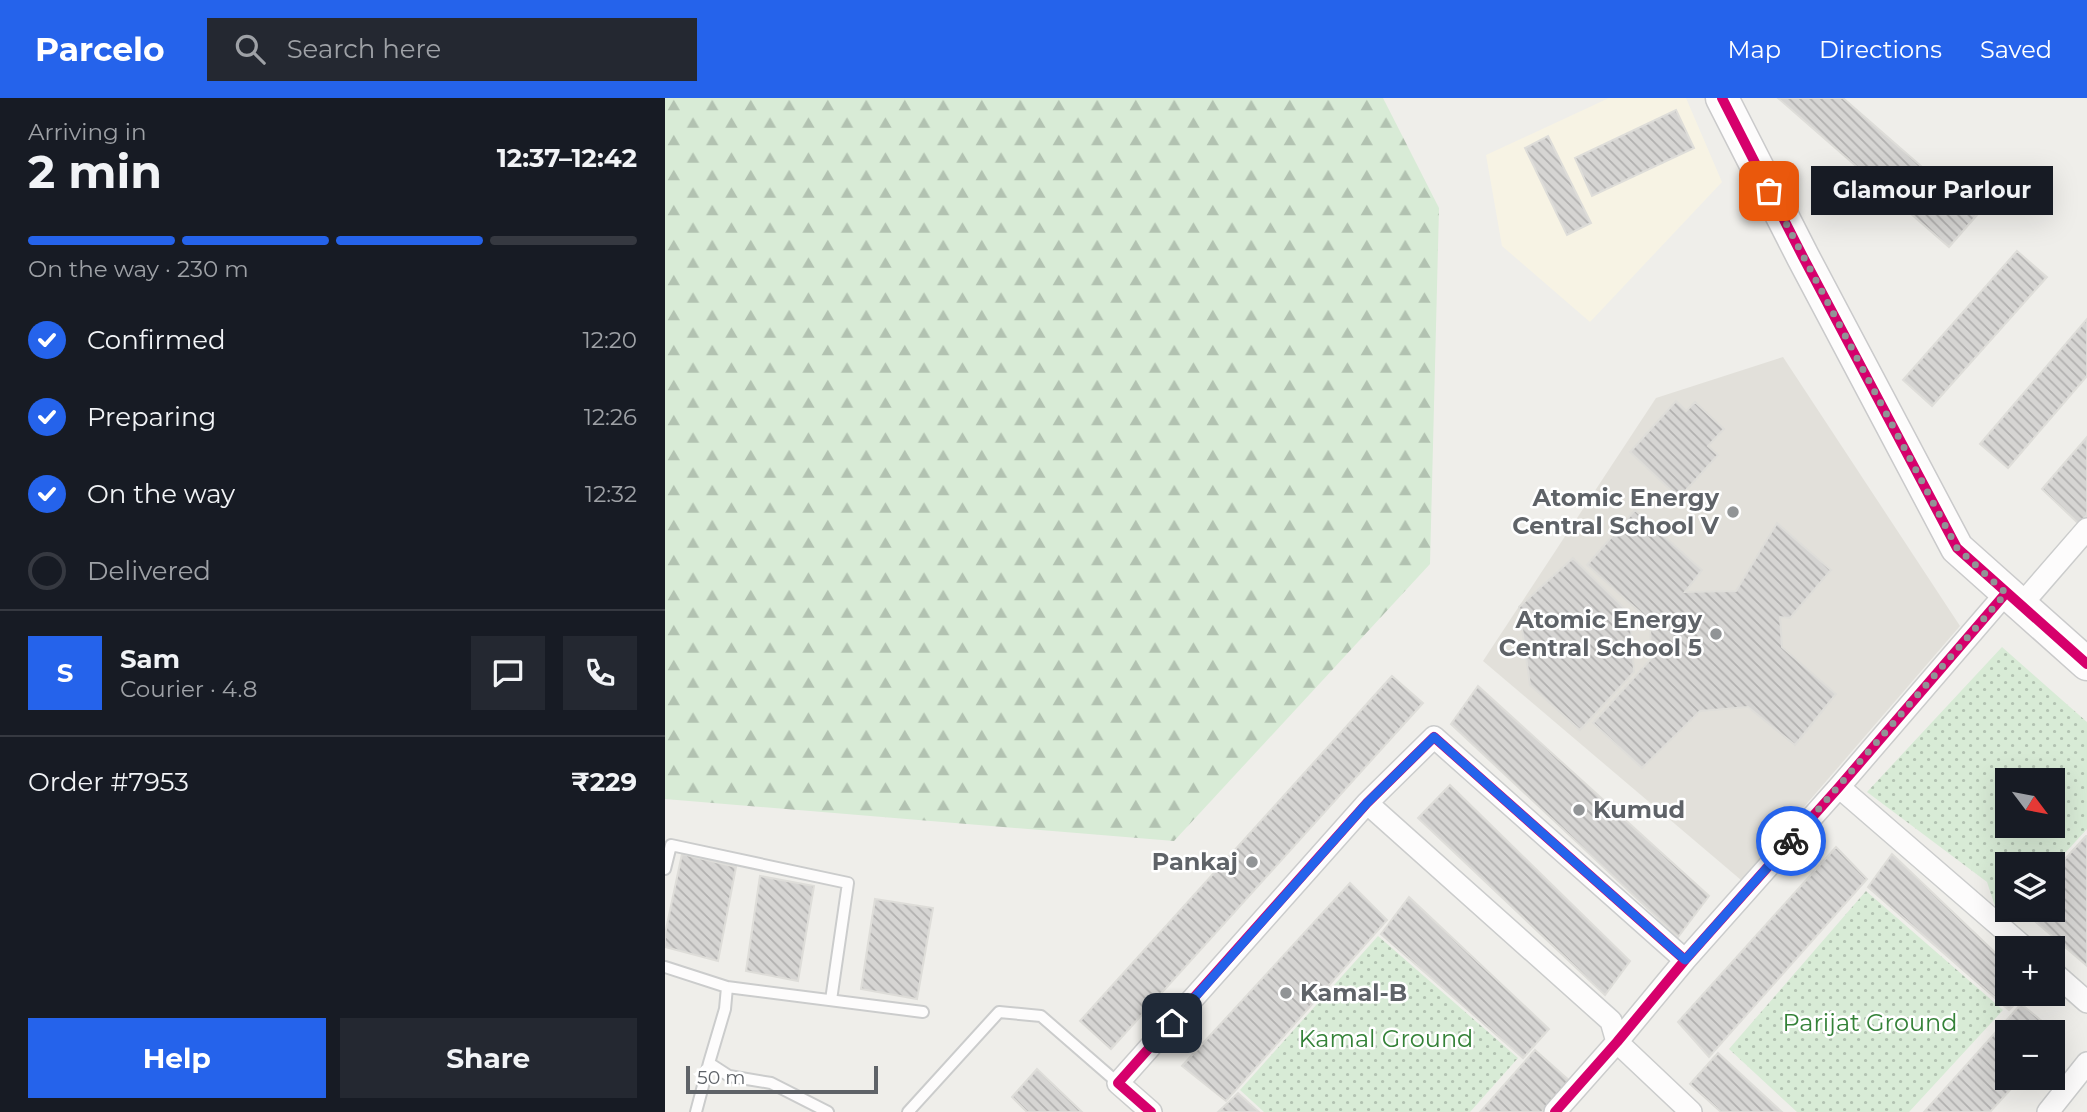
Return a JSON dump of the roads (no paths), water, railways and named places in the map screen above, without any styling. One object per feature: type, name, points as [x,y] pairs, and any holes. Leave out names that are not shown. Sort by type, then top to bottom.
[{"type":"street","points":[[1722,98],[1957,548],[2087,664]]},
{"type":"street","points":[[1555,1112],[1685,960],[1839,787],[2013,599],[2087,529]]},
{"type":"street","points":[[1151,1112],[1118,1083],[1367,803],[1434,737],[1685,960]]},
{"type":"street","points":[[1839,787],[2011,936]]},
{"type":"street","points":[[1367,803],[1611,1021],[1617,1042],[1691,1112]]},
{"type":"street","points":[[2065,983],[2087,1002]]},
{"type":"street","points":[[2048,1112],[2087,1063]]},
{"type":"lane","points":[[665,869],[671,845],[848,883],[831,1000]]},
{"type":"lane","points":[[665,967],[727,987],[923,1012]]},
{"type":"lane","points":[[696,1112],[725,1009],[727,987]]},
{"type":"lane","points":[[908,1112],[999,1012],[1041,1016],[1118,1083]]},
{"type":"lane","points":[[709,1063],[730,1076],[771,1083],[828,1112]]},
{"type":"place","name":"Glamour Parlour","points":[[1769,191]]},
{"type":"place","name":"Atomic Energy Central School V","points":[[1733,512]]},
{"type":"place","name":"Atomic Energy Central School 5","points":[[1716,634]]},
{"type":"place","name":"Kumud","points":[[1579,810]]},
{"type":"place","name":"Pankaj","points":[[1252,862]]},
{"type":"place","name":"Kamal-B","points":[[1286,993]]},
{"type":"park label","name":"Parijat Ground","points":[[1870,1023]]},
{"type":"park label","name":"Kamal Ground","points":[[1386,1039]]}]
